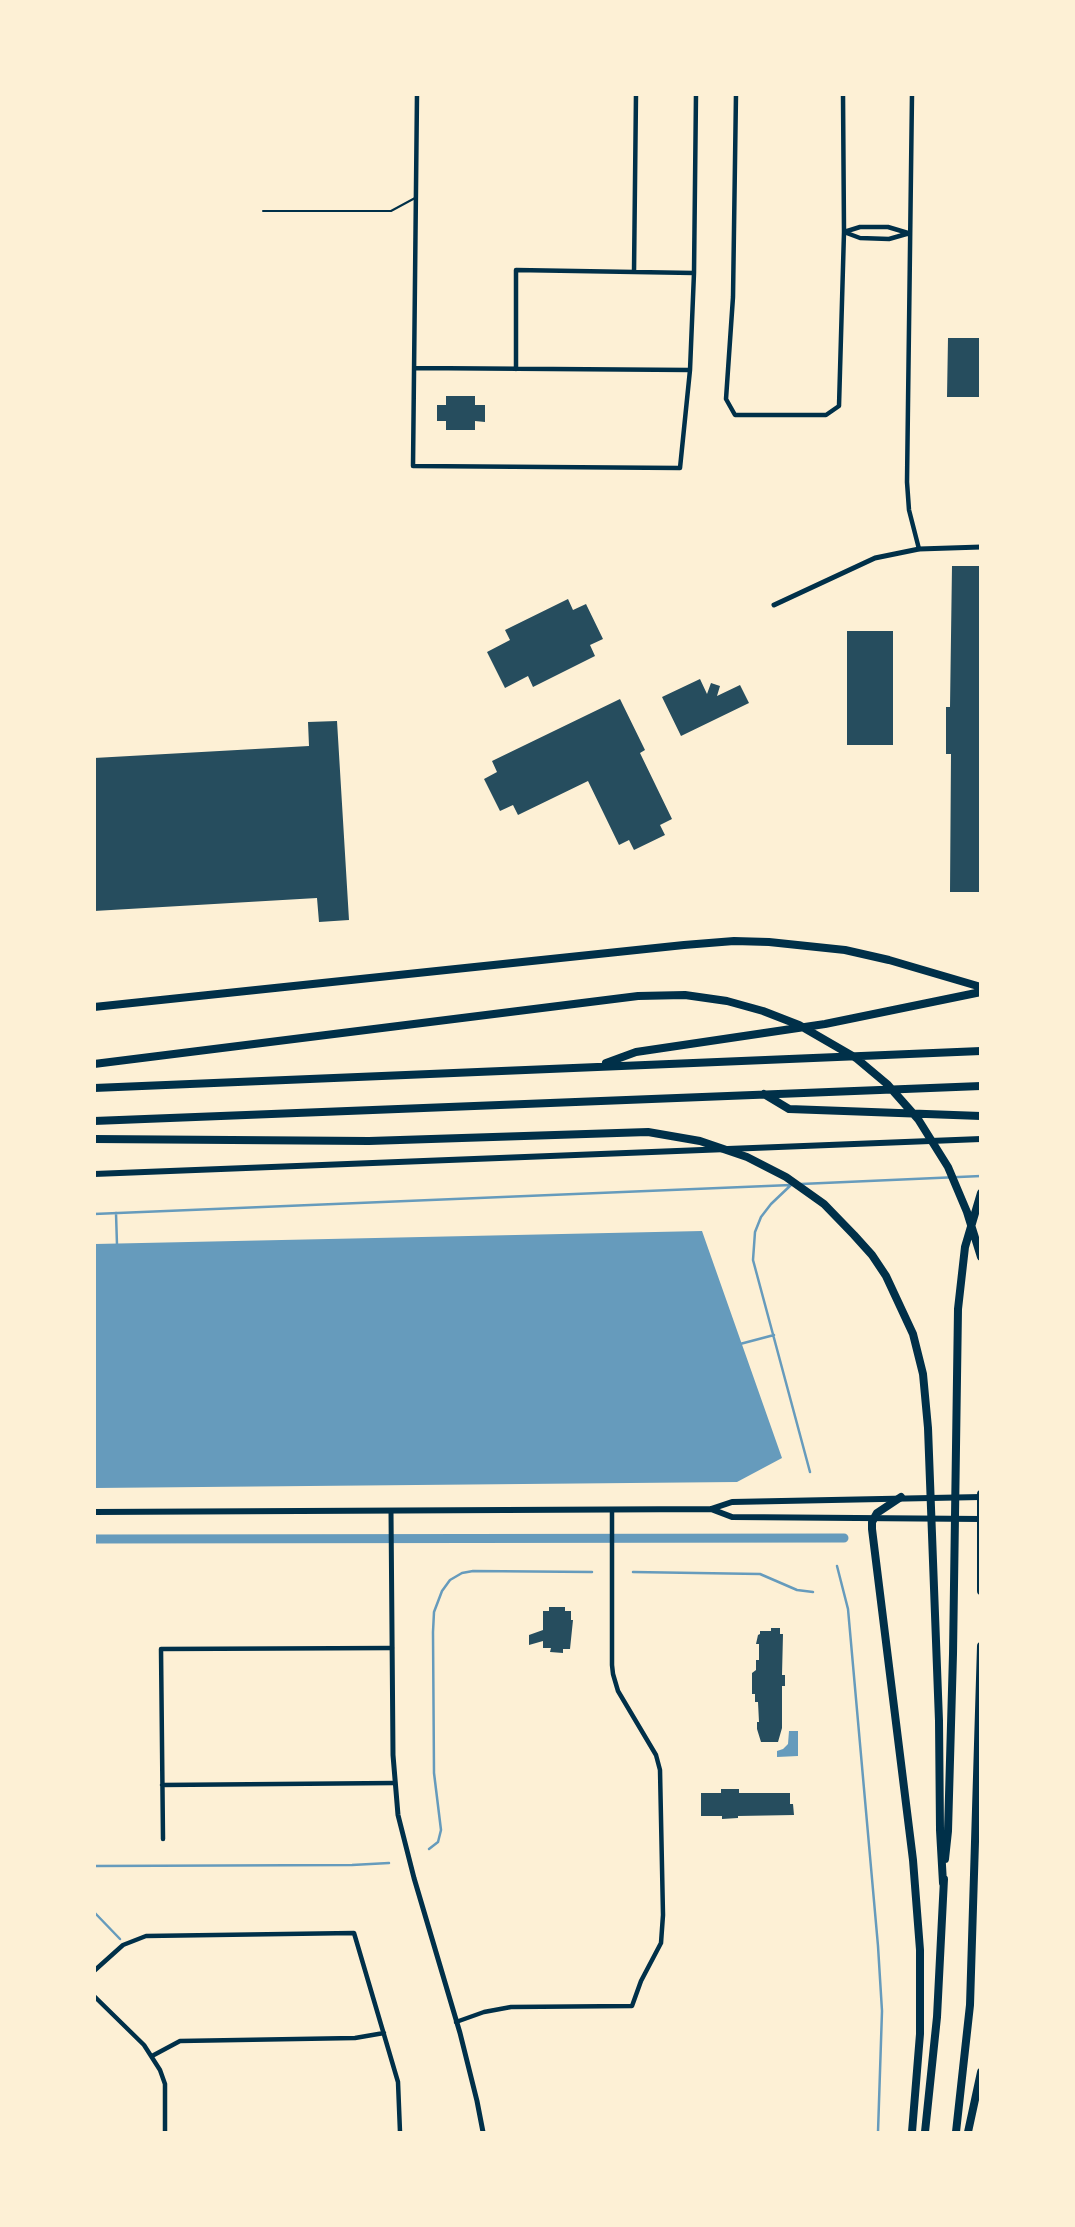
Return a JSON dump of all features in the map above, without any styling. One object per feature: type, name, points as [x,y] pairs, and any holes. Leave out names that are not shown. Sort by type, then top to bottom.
[{"type":"highway","points":[[94,1007],[734,941],[780,942],[845,950],[889,960],[981,989]]},
{"type":"highway","points":[[596,1066],[636,1052],[825,1024],[981,989]]},
{"type":"highway","points":[[94,1064],[638,996],[685,995],[727,1001],[799,1024],[856,1058],[887,1084],[918,1119],[948,1167],[962,1198],[981,1257]]},
{"type":"highway","points":[[94,1087],[981,1051]]},
{"type":"highway","points":[[94,1121],[981,1086]]},
{"type":"highway","points":[[764,1094],[789,1109],[981,1116]]},
{"type":"highway","points":[[94,1139],[334,1141],[605,1133],[667,1134],[700,1140],[747,1157],[786,1177],[824,1205],[872,1255],[894,1292],[916,1344],[923,1374],[930,1464],[943,1883]]},
{"type":"highway","points":[[925,2133],[939,1990],[948,1831],[958,1298],[967,1239],[981,1193]]},
{"type":"highway","points":[[981,1496],[981,1591]]},
{"type":"highway","points":[[901,1497],[877,1513],[872,1529],[913,1860],[920,1950],[920,2034],[912,2133]]},
{"type":"highway","points":[[956,2133],[970,2005],[981,1646]]},
{"type":"highway","points":[[968,2133],[981,2072]]},
{"type":"main road","points":[[94,1174],[981,1139]]},
{"type":"main road","points":[[94,1512],[711,1509],[732,1502],[981,1496]]},
{"type":"main road","points":[[711,1509],[732,1517],[981,1519]]},
{"type":"street","points":[[417,94],[413,466],[680,468],[690,370],[696,94]]},
{"type":"street","points":[[634,272],[636,94]]},
{"type":"street","points":[[736,94],[733,297],[726,399],[735,415],[826,415],[839,407],[844,232],[843,94]]},
{"type":"street","points":[[912,94],[906,482],[909,510],[919,549]]},
{"type":"street","points":[[844,232],[860,227],[888,227],[910,233]]},
{"type":"street","points":[[844,232],[860,238],[890,239],[910,233]]},
{"type":"street","points":[[516,369],[516,270],[694,273]]},
{"type":"street","points":[[414,368],[690,370]]},
{"type":"street","points":[[774,605],[875,558],[919,549],[981,547]]},
{"type":"street","points":[[457,2022],[484,2012],[511,2007],[632,2006],[659,1949],[662,1931],[660,1770],[656,1755],[618,1691],[613,1674],[612,1510]]},
{"type":"street","points":[[391,1511],[395,1783],[398,1815],[410,1865],[457,2022],[483,2133]]},
{"type":"street","points":[[163,1839],[162,1649],[392,1648]]},
{"type":"street","points":[[162,1785],[395,1783]]},
{"type":"street","points":[[94,1971],[123,1945],[146,1936],[354,1933],[398,2082],[400,2133]]},
{"type":"street","points":[[94,1996],[152,2056],[165,2084],[165,2133]]},
{"type":"street","points":[[152,2056],[180,2041],[355,2038],[384,2033]]},
{"type":"lane","points":[[263,211],[391,211],[416,198]]},
{"type":"water","points":[[702,1231],[782,1458],[737,1482],[95,1488],[95,1244]]},
{"type":"water","points":[[789,1731],[798,1731],[798,1756],[777,1757],[777,1751],[788,1744]]},
{"type":"building","points":[[948,338],[981,338],[981,397],[947,397]]},
{"type":"building","points":[[446,396],[475,396],[475,405],[485,405],[485,422],[475,421],[475,430],[446,430],[446,421],[437,421],[437,405],[446,405]]},
{"type":"building","points":[[952,566],[981,566],[981,892],[950,892],[951,754],[946,754],[946,707],[950,707]]},
{"type":"building","points":[[568,599],[573,610],[586,604],[603,639],[590,645],[595,656],[533,687],[528,676],[505,688],[487,652],[510,640],[505,630]]},
{"type":"building","points":[[847,631],[893,631],[893,745],[847,745]]},
{"type":"building","points":[[700,679],[707,694],[711,683],[720,686],[717,696],[740,685],[749,703],[681,736],[662,697]]},
{"type":"building","points":[[620,699],[645,750],[640,753],[672,819],[660,825],[665,835],[634,850],[629,840],[619,845],[588,781],[518,815],[513,805],[500,811],[484,779],[497,772],[492,761]]},
{"type":"building","points":[[337,721],[349,920],[319,922],[317,898],[94,911],[94,758],[309,746],[308,722]]},
{"type":"building","points":[[549,1607],[565,1607],[565,1611],[571,1611],[573,1620],[570,1649],[563,1649],[563,1653],[550,1652],[551,1648],[543,1648],[543,1641],[529,1645],[529,1635],[543,1630],[543,1611],[549,1611]]},
{"type":"building","points":[[771,1628],[780,1628],[780,1634],[783,1634],[782,1675],[785,1675],[785,1686],[782,1686],[782,1728],[778,1742],[761,1742],[757,1729],[758,1702],[755,1702],[755,1694],[752,1694],[752,1673],[756,1670],[756,1660],[759,1660],[759,1644],[756,1644],[758,1635],[760,1631],[771,1631]]},
{"type":"building","points":[[721,1789],[739,1789],[739,1793],[790,1793],[794,1815],[738,1816],[722,1819],[722,1816],[701,1816],[701,1793],[721,1793]]},
{"type":"waterway","points":[[801,1184],[981,1176]]},
{"type":"waterway","points":[[791,1185],[761,1217],[755,1232],[753,1260],[810,1472]]},
{"type":"waterway","points":[[94,1214],[791,1185]]},
{"type":"waterway","points":[[116,1213],[117,1245]]},
{"type":"waterway","points":[[740,1344],[774,1335]]},
{"type":"waterway","points":[[94,1539],[844,1538]]},
{"type":"waterway","points":[[837,1566],[848,1609],[878,1946],[882,2011],[878,2132]]},
{"type":"waterway","points":[[429,1849],[438,1842],[441,1830],[434,1773],[433,1632],[434,1612],[442,1591],[450,1580],[462,1573],[473,1571],[592,1572]]},
{"type":"waterway","points":[[633,1572],[760,1574],[797,1590],[813,1592]]},
{"type":"waterway","points":[[94,1866],[389,1863]]},
{"type":"waterway","points":[[94,1912],[120,1939]]}]
